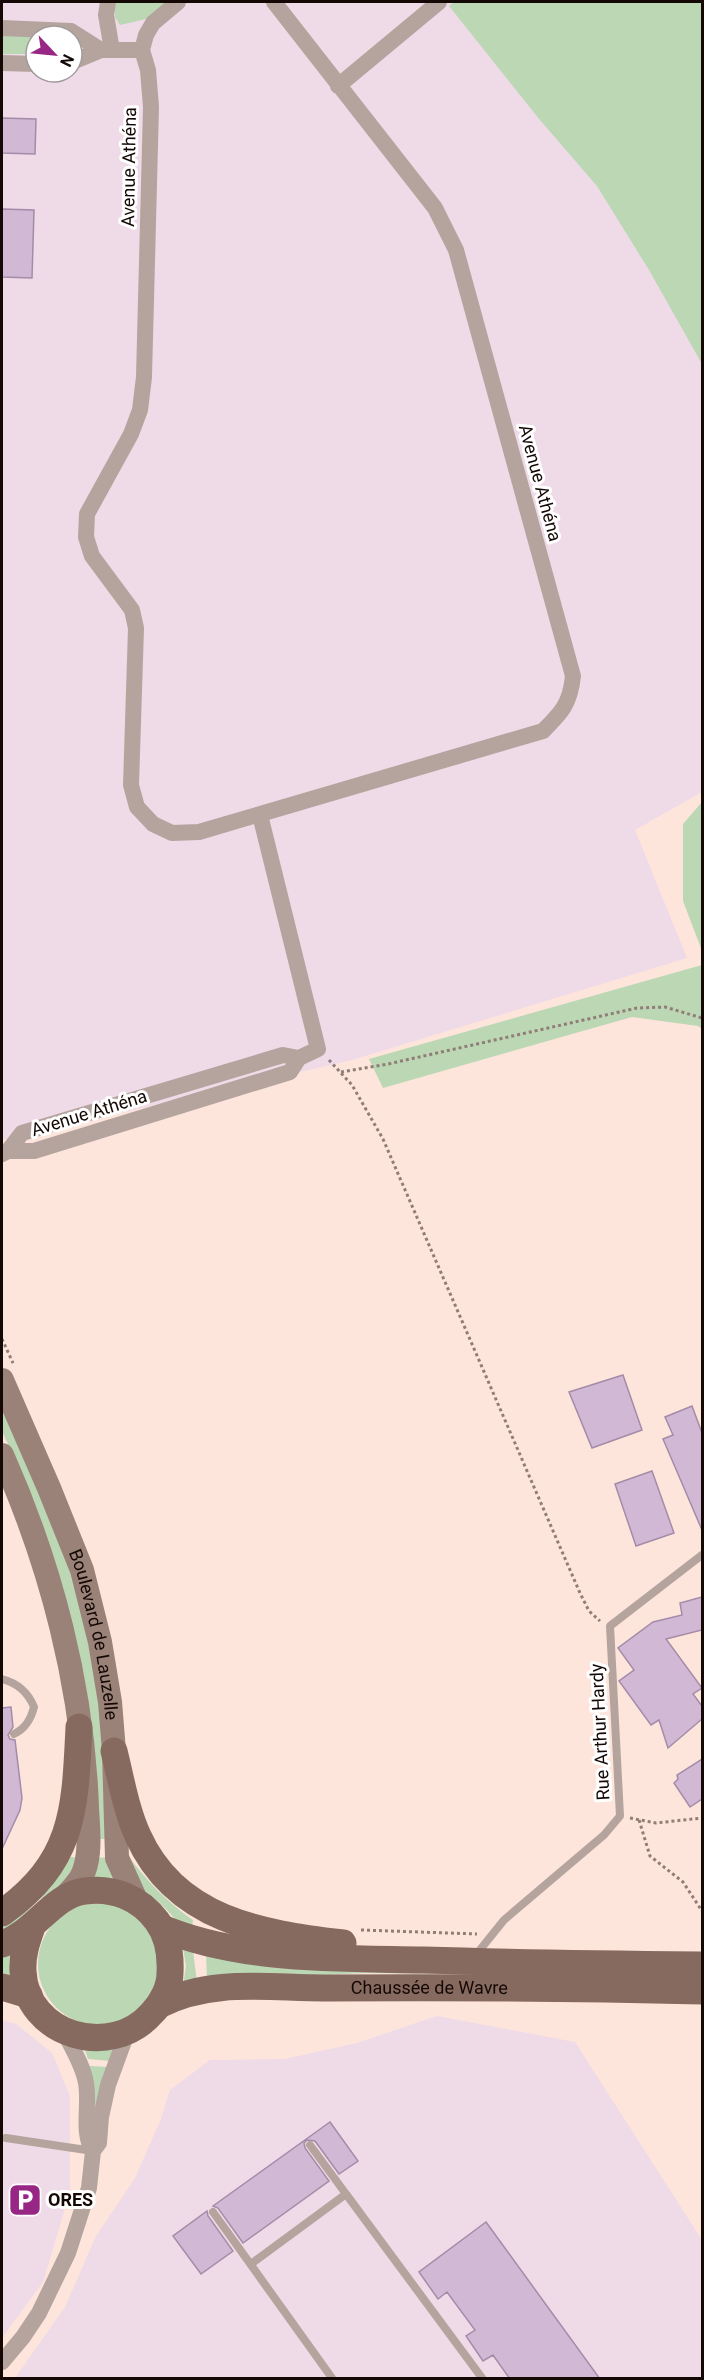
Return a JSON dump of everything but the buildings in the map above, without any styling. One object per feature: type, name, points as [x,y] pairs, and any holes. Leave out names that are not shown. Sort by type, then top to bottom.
[{"type":"main road","name":"Boulevard de Lauzelle","points":[[2,1380],[50,1488],[82,1570],[102,1652],[110,1702],[114,1751],[116,1852],[122,1873],[136,1900]]},
{"type":"main road","name":"Boulevard de Lauzelle","points":[[2,1455],[32,1528],[46,1573],[65,1646],[79,1727],[86,1787],[87,1852],[80,1880],[65,1897]]},
{"type":"main road","points":[[2,1913],[37,1882],[60,1850],[74,1805],[79,1727]]},
{"type":"main road","points":[[114,1751],[130,1814],[144,1847],[160,1874],[203,1909],[229,1921],[255,1929],[340,1943],[429,1948],[464,1961]]},
{"type":"main road","name":"Chaussée de Wavre","points":[[2,1944],[32,1927],[65,1897],[83,1891],[101,1890],[119,1893],[136,1900],[151,1912],[162,1928],[171,1953],[170,1980],[159,2005],[145,2021],[127,2033],[106,2039],[85,2038],[64,2032],[43,2017],[29,1995],[22,1972],[24,1949],[32,1927]]},
{"type":"main road","name":"Chaussée de Wavre","points":[[162,1928],[199,1941],[241,1949],[332,1958],[702,1965]]},
{"type":"main road","name":"Chaussée de Wavre","points":[[159,2005],[179,1995],[224,1986],[434,1986],[702,1991]]},
{"type":"main road","points":[[2,1987],[29,1995]]},
{"type":"street","points":[[107,50],[108,2]]},
{"type":"street","points":[[84,58],[107,50],[142,50],[146,35],[153,23],[178,2]]},
{"type":"street","name":"Avenue Athéna","points":[[142,50],[148,70],[151,107],[144,377],[140,410],[131,434],[87,514],[86,537],[92,556],[132,610],[136,628],[131,785],[137,807],[153,824],[172,833],[199,832],[543,731],[562,713],[571,695],[573,676],[456,250],[435,208],[274,2]]},
{"type":"street","points":[[338,86],[439,2]]},
{"type":"street","points":[[2,28],[71,31],[107,50]]},
{"type":"street","points":[[2,63],[24,64]]},
{"type":"street","name":"Avenue Athéna","points":[[5,1153],[34,1151],[290,1072],[299,1058],[318,1049],[260,815]]},
{"type":"street","points":[[64,2032],[86,2080],[87,2142],[93,2151]]},
{"type":"street","points":[[2,2362],[34,2321],[61,2270],[82,2214],[89,2188],[93,2151],[99,2143],[101,2117],[108,2085],[127,2033]]},
{"type":"lane","points":[[610,1626],[702,1555]]},
{"type":"lane","name":"Rue Arthur Hardy","points":[[464,1961],[504,1920],[604,1835],[620,1816],[610,1626]]},
{"type":"lane","points":[[2,1679],[25,1691],[34,1707],[32,1716],[26,1725],[14,1734]]},
{"type":"lane","points":[[6,2138],[93,2151]]},
{"type":"lane","points":[[310,2145],[482,2379]]},
{"type":"lane","points":[[251,2264],[346,2193]]},
{"type":"lane","points":[[213,2212],[332,2379]]},
{"type":"path","points":[[610,1626],[594,1617],[580,1593],[383,1139],[369,1111],[341,1072],[423,1057],[637,1008],[665,1007],[702,1018]]},
{"type":"path","points":[[620,1816],[656,1823],[702,1818]]},
{"type":"path","points":[[639,1820],[650,1856],[682,1882],[702,1911]]},
{"type":"path","points":[[355,1930],[489,1936]]},
{"type":"shaded area","points":[[2,2],[616,2],[702,107],[702,792],[635,830],[687,958],[352,1060],[2,1140]]},
{"type":"shaded area","points":[[437,2016],[575,2042],[702,2240],[702,2378],[15,2378],[65,2307],[96,2236],[135,2178],[161,2119],[170,2090],[210,2060],[285,2059],[357,2043]]},
{"type":"shaded area","points":[[2,2020],[16,2024],[52,2053],[70,2096],[70,2192],[43,2282],[2,2338]]},
{"type":"green space","points":[[115,2],[170,2],[146,19],[120,25],[115,17]]},
{"type":"green space","points":[[454,2],[702,2],[702,364],[649,270],[597,186],[540,120],[449,6]]},
{"type":"green space","points":[[2,34],[24,35],[24,54],[2,54]]},
{"type":"green space","points":[[702,802],[702,951],[683,901],[683,824]]},
{"type":"green space","points":[[702,965],[702,1029],[698,1026],[632,1017],[383,1088],[369,1059]]},
{"type":"green space","points":[[2,1391],[69,1559],[98,1685],[110,1839],[94,1839],[95,1832],[13,1455],[2,1431]]},
{"type":"green space","points":[[63,1856],[80,1858],[64,1884],[40,1899],[2,1935],[2,1918]]},
{"type":"green space","points":[[111,1857],[119,1880],[94,1878],[94,1858]]},
{"type":"green space","points":[[129,1857],[158,1891],[193,1920],[192,1928],[178,1922],[140,1887]]},
{"type":"green space","points":[[99,1903],[122,1908],[142,1921],[155,1941],[160,1964],[155,1987],[142,2007],[122,2020],[99,2025],[76,2020],[56,2007],[43,1987],[38,1964],[43,1941],[56,1921],[76,1908]]},
{"type":"green space","points":[[11,1947],[13,1973],[10,1976],[2,1973],[2,1951]]},
{"type":"green space","points":[[183,1948],[193,1950],[197,1983],[183,1986],[186,1966]]},
{"type":"green space","points":[[206,1953],[702,1976],[364,1973],[207,1981]]},
{"type":"green space","points":[[84,2047],[114,2050],[110,2061],[88,2059]]},
{"type":"green space","points":[[89,2066],[108,2067],[96,2107],[93,2103]]},
{"type":"place","name":"ORES","points":[[25,2200]]}]
